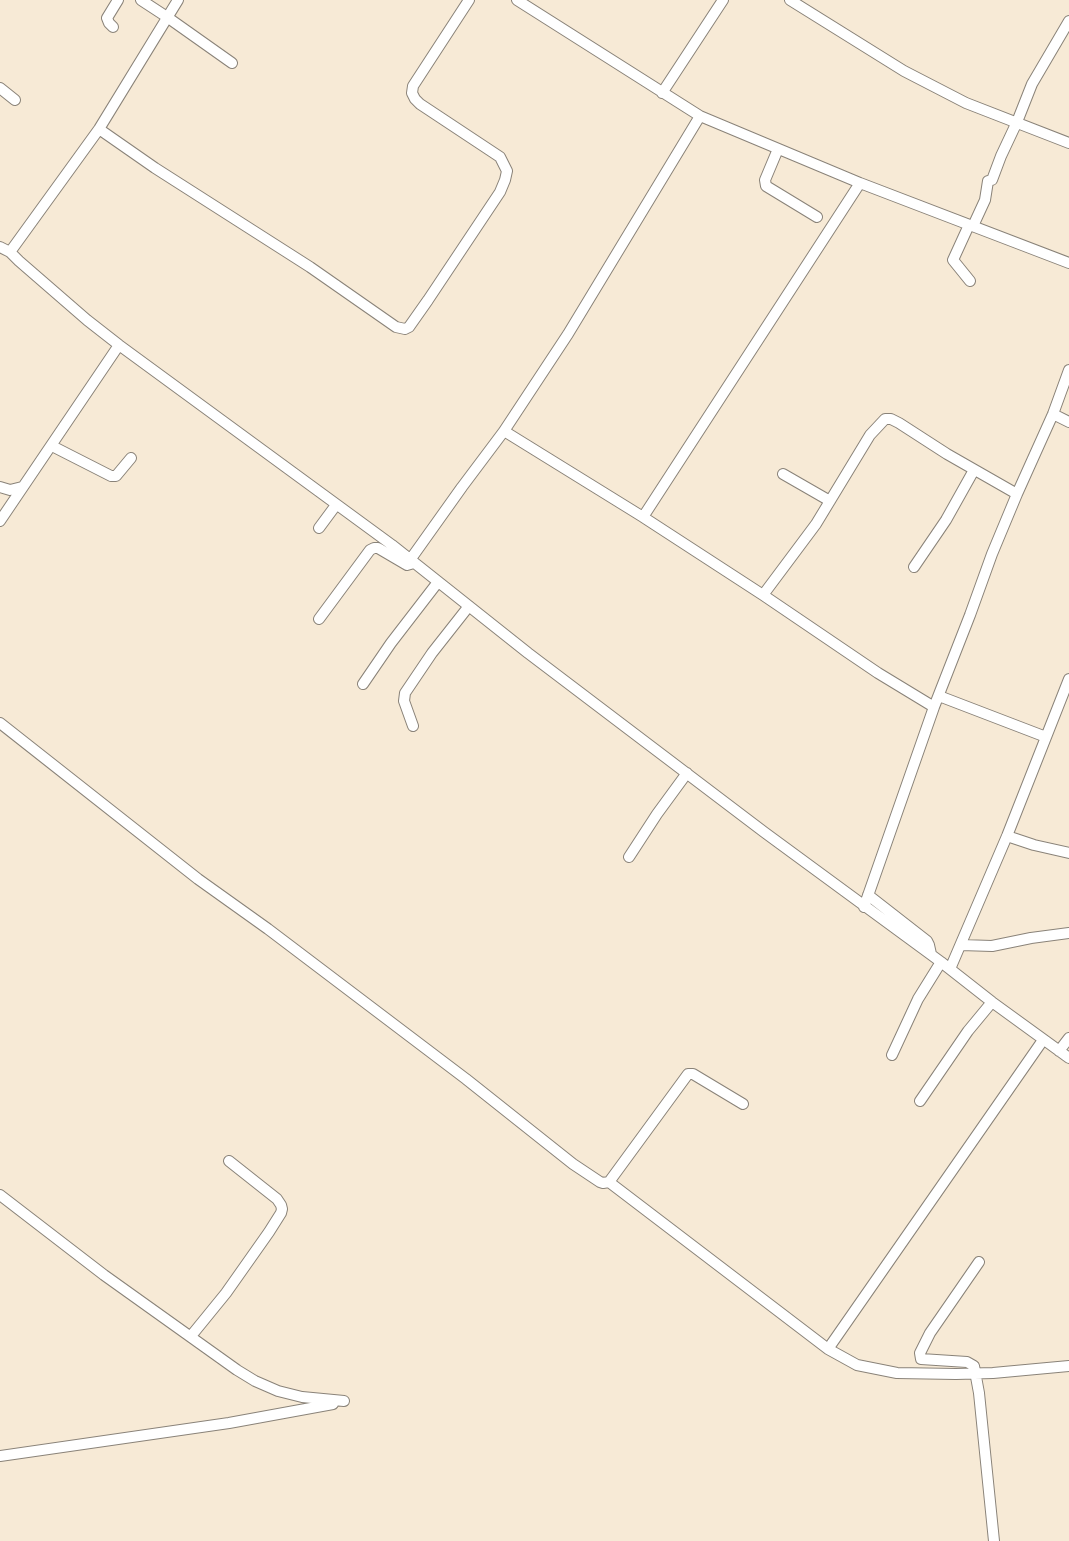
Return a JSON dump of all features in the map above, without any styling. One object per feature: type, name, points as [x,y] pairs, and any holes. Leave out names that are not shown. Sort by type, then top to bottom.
[{"type":"street","points":[[113,27],[107,18],[118,0]]},
{"type":"street","points":[[140,0],[232,63]]},
{"type":"street","points":[[10,252],[99,129],[178,0]]},
{"type":"street","points":[[99,129],[155,168],[310,267],[396,327],[405,329],[409,327],[428,300],[500,192],[507,171],[500,157],[420,104],[412,93],[413,86],[469,0]]},
{"type":"street","points":[[517,0],[700,116],[860,183],[1069,263]]},
{"type":"street","points":[[662,93],[723,0]]},
{"type":"street","points":[[790,0],[904,71],[966,103],[1069,143]]},
{"type":"street","points":[[970,281],[953,260],[985,200],[988,181],[992,180],[1032,84],[1069,22]]},
{"type":"street","points":[[0,88],[15,100]]},
{"type":"street","points":[[319,619],[370,550],[378,548],[407,565],[412,561],[462,487],[504,431],[573,327],[700,116]]},
{"type":"street","points":[[778,149],[765,184],[769,189],[817,217]]},
{"type":"street","points":[[643,517],[860,183]]},
{"type":"street","points":[[0,247],[10,252],[119,345],[412,561],[528,653],[864,907],[931,954],[992,1002],[1069,1058]]},
{"type":"street","points":[[0,521],[119,345]]},
{"type":"street","points":[[864,907],[934,707],[992,554],[1053,414],[1069,370]]},
{"type":"street","points":[[1053,414],[1069,422]]},
{"type":"street","points":[[763,595],[816,524],[870,435],[885,419],[891,419],[899,423],[947,454],[1017,494]]},
{"type":"street","points":[[504,431],[643,517],[878,673],[934,707]]},
{"type":"street","points":[[52,446],[111,476],[116,476],[131,458]]},
{"type":"street","points":[[914,568],[946,520],[974,470]]},
{"type":"street","points":[[783,474],[830,500]]},
{"type":"street","points":[[0,487],[10,490],[22,487]]},
{"type":"street","points":[[319,528],[336,505]]},
{"type":"street","points":[[363,684],[438,582]]},
{"type":"street","points":[[413,726],[404,701],[405,693],[432,653],[469,606]]},
{"type":"street","points":[[950,969],[1007,836],[1069,679]]},
{"type":"street","points":[[939,696],[1046,737]]},
{"type":"street","points":[[0,723],[198,879],[268,929],[459,1073],[573,1164],[600,1182],[609,1182],[828,1349],[857,1366],[897,1373],[956,1374],[1069,1366]]},
{"type":"street","points":[[629,857],[687,773]]},
{"type":"street","points":[[1007,836],[1034,846],[1069,853]]},
{"type":"street","points":[[868,895],[927,941],[931,954]]},
{"type":"street","points":[[961,945],[992,946],[1031,938],[1069,934]]},
{"type":"street","points":[[892,1055],[918,999],[941,962]]},
{"type":"street","points":[[920,1101],[968,1031],[992,1002]]},
{"type":"street","points":[[1059,1051],[1069,1038]]},
{"type":"street","points":[[828,1349],[1043,1040]]},
{"type":"street","points":[[609,1182],[688,1074],[693,1074],[743,1104]]},
{"type":"street","points":[[191,1336],[226,1292],[269,1232],[282,1209],[278,1199],[229,1161]]},
{"type":"street","points":[[0,1195],[151,1310],[255,1381],[278,1391],[302,1397],[344,1402],[229,1423],[0,1456]]},
{"type":"street","points":[[979,1262],[930,1334],[920,1353],[921,1359],[967,1362],[974,1366],[994,1541]]}]
